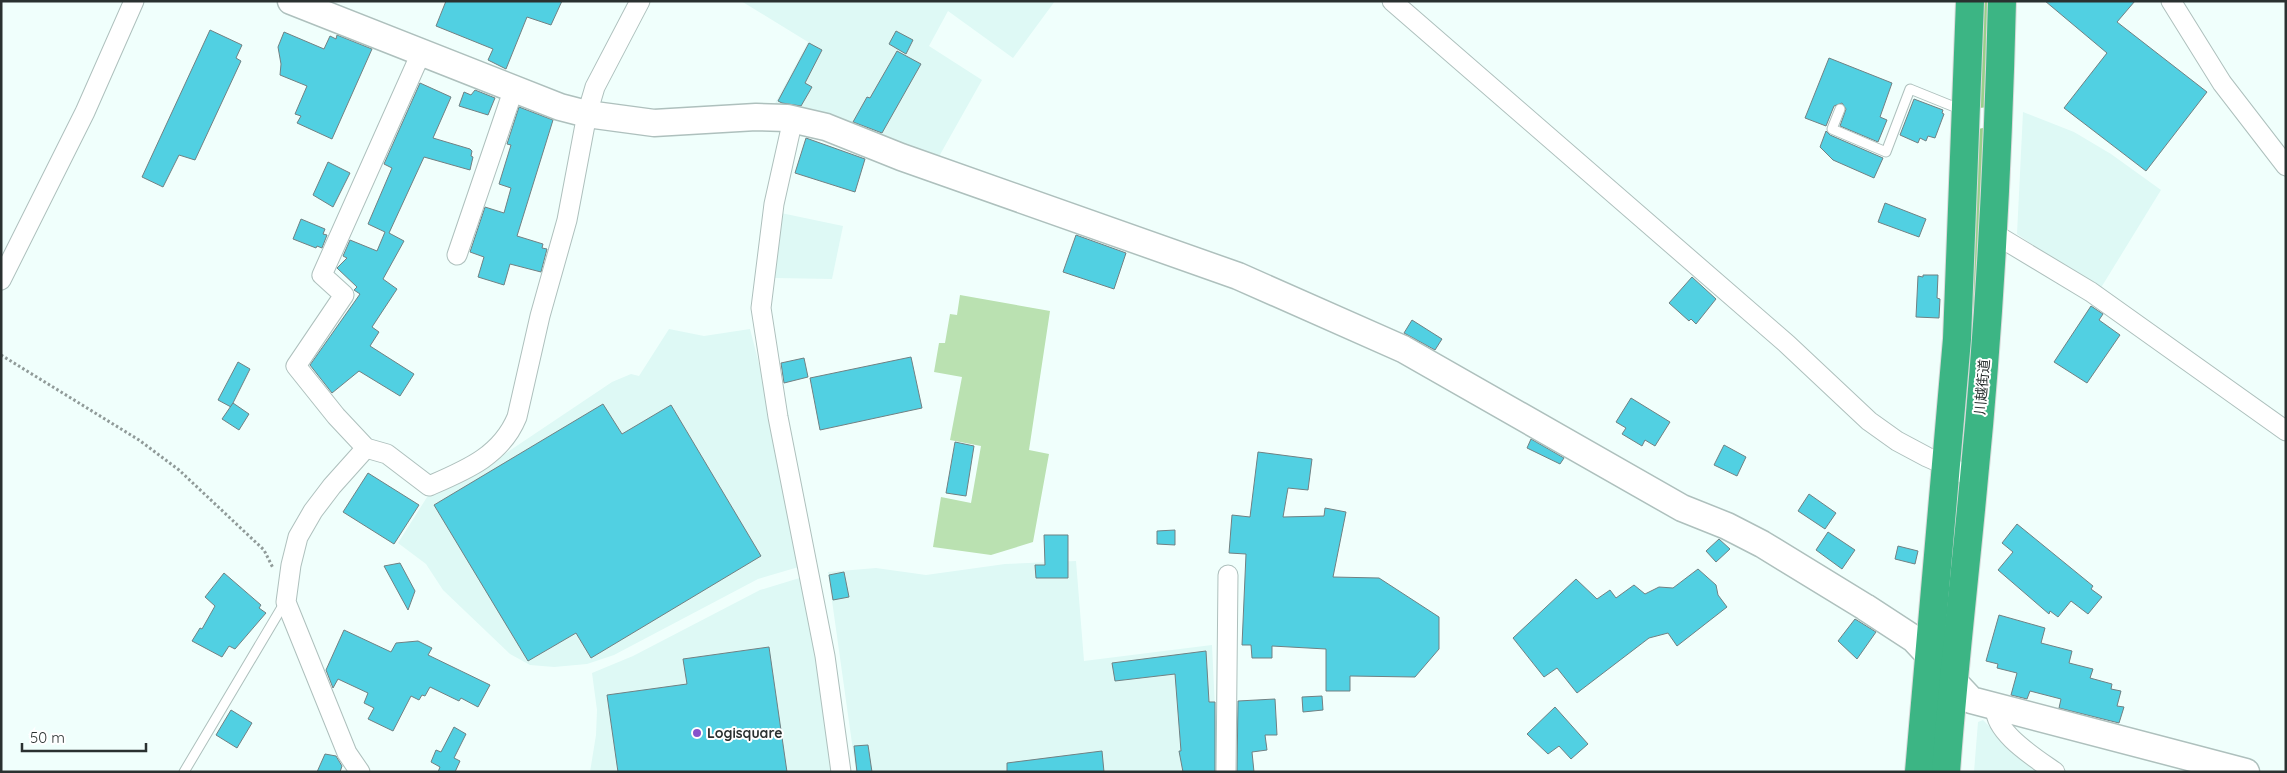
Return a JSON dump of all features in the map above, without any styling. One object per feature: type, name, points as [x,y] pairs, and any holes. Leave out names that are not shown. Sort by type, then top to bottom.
[{"type":"highway","name":"川越街道","points":[[1919,772],[1957,339],[1970,1]]},
{"type":"highway","name":"川越街道","points":[[1946,772],[1952,682],[1974,478],[1993,233],[1999,120],[2002,1]]},
{"type":"highway","points":[[1967,115],[1999,120]]},
{"type":"street","points":[[1,280],[86,112],[134,1]]},
{"type":"street","points":[[291,1],[420,53],[560,106],[587,114],[654,123],[756,117],[793,119],[826,127],[900,157],[1238,276],[1403,349],[1682,508],[1727,526],[1762,544],[1906,634],[1929,655],[1952,682],[1971,700],[2246,772]]},
{"type":"street","points":[[420,53],[322,275],[344,295],[296,366],[336,416],[366,448],[387,454],[430,486],[482,460],[500,446],[510,432],[517,417],[540,316],[567,220],[587,114],[595,87],[640,1]]},
{"type":"street","points":[[1392,1],[1787,344],[1868,421],[1897,440],[1974,478]]},
{"type":"street","points":[[2172,1],[2222,83],[2286,166]]},
{"type":"street","points":[[457,255],[514,88]]},
{"type":"street","points":[[793,119],[774,204],[761,308],[778,417],[825,656],[841,772]]},
{"type":"street","points":[[1993,233],[2091,292],[2286,431]]},
{"type":"street","points":[[360,772],[347,753],[286,602],[291,565],[298,537],[332,486],[366,448]]},
{"type":"street","points":[[1226,772],[1228,575]]},
{"type":"street","points":[[1996,706],[1997,719],[2012,739],[2055,772]]},
{"type":"lane","points":[[1840,108],[1832,129],[1886,152],[1910,89],[1967,115]]},
{"type":"lane","points":[[184,772],[286,602]]},
{"type":"path","points":[[1,355],[139,440],[179,470],[264,550],[276,573],[286,602]]},
{"type":"shaded area","points":[[741,1],[1055,1],[1013,58],[948,11],[929,46],[982,80],[937,160],[772,109],[808,42]]},
{"type":"shaded area","points":[[2023,112],[2074,132],[2111,154],[2161,190],[2099,291],[2017,234]]},
{"type":"shaded area","points":[[781,213],[843,226],[832,279],[775,278]]},
{"type":"shaded area","points":[[669,329],[704,336],[750,329],[766,391],[802,566],[758,579],[614,655],[587,664],[554,667],[530,665],[510,654],[443,590],[426,564],[398,543],[429,494],[472,476],[612,382],[631,374],[639,376]]},
{"type":"shaded area","points":[[1076,561],[1084,661],[1212,645],[1218,772],[856,772],[828,572],[876,568],[926,575],[1005,564]]},
{"type":"shaded area","points":[[806,576],[834,772],[590,772],[596,735],[597,710],[592,673],[633,656],[760,590]]},
{"type":"shaded area","points":[[1983,720],[2008,745],[2043,772],[1974,772],[1978,722]]},
{"type":"green space","points":[[1977,1],[1996,1],[1990,107],[1979,108]]},
{"type":"green space","points":[[1983,128],[1988,131],[1969,462],[1959,467],[1978,129]]},
{"type":"green space","points":[[960,295],[1050,311],[1029,450],[1049,454],[1033,542],[991,555],[933,547],[941,497],[971,503],[981,446],[950,440],[962,377],[934,372],[939,343],[945,343],[950,314],[957,315]]},
{"type":"building","points":[[446,1],[562,1],[551,25],[527,17],[506,69],[488,60],[493,49],[436,26]]},
{"type":"building","points":[[2045,1],[2135,1],[2117,22],[2207,92],[2146,171],[2064,108],[2107,53]]},
{"type":"building","points":[[210,30],[242,45],[236,58],[241,61],[195,160],[179,155],[163,187],[142,177]]},
{"type":"building","points":[[896,31],[913,40],[906,54],[889,44]]},
{"type":"building","points":[[284,32],[324,49],[330,36],[336,39],[337,35],[372,49],[332,139],[297,123],[301,116],[295,114],[307,86],[280,75],[281,64],[278,47]]},
{"type":"building","points":[[809,43],[822,50],[805,83],[812,87],[801,106],[782,103],[778,101]]},
{"type":"building","points":[[897,51],[921,64],[882,133],[853,122],[867,97],[870,98]]},
{"type":"building","points":[[1829,58],[1892,83],[1880,117],[1887,120],[1878,142],[1840,126],[1846,109],[1842,103],[1834,106],[1826,126],[1805,118]]},
{"type":"building","points":[[420,83],[451,97],[433,138],[470,149],[472,151],[471,156],[473,157],[470,170],[424,157],[389,233],[404,241],[383,279],[397,289],[372,327],[379,332],[370,346],[414,374],[400,396],[359,371],[332,393],[310,365],[360,294],[354,290],[357,287],[337,268],[347,258],[343,256],[350,240],[377,251],[385,232],[368,224],[392,168],[384,164]]},
{"type":"building","points":[[475,90],[495,98],[488,115],[459,106],[464,92],[471,95]]},
{"type":"building","points":[[1914,99],[1943,110],[1942,113],[1944,114],[1935,138],[1928,136],[1926,141],[1920,138],[1918,143],[1900,135]]},
{"type":"building","points":[[519,107],[553,120],[517,236],[543,244],[542,248],[547,249],[541,272],[510,264],[504,285],[478,277],[484,257],[470,252],[485,207],[504,213],[511,188],[499,184],[511,145],[507,144]]},
{"type":"building","points":[[1826,131],[1830,135],[1883,158],[1874,178],[1833,160],[1820,147]]},
{"type":"building","points":[[806,138],[865,159],[855,192],[795,173]]},
{"type":"building","points":[[328,162],[350,173],[333,207],[313,195]]},
{"type":"building","points":[[1885,203],[1926,219],[1919,237],[1878,222]]},
{"type":"building","points":[[301,219],[325,229],[323,234],[327,235],[322,248],[317,246],[316,248],[293,239]]},
{"type":"building","points":[[1076,235],[1126,253],[1114,289],[1063,272]]},
{"type":"building","points":[[1923,275],[1938,275],[1937,298],[1940,299],[1939,318],[1916,317],[1918,276],[1923,277]]},
{"type":"building","points":[[1692,277],[1716,299],[1696,324],[1691,319],[1689,321],[1669,303]]},
{"type":"building","points":[[2091,306],[2103,314],[2099,320],[2120,335],[2087,383],[2054,362]]},
{"type":"building","points":[[1412,320],[1442,339],[1435,350],[1404,333]]},
{"type":"building","points":[[911,357],[922,408],[820,430],[810,378]]},
{"type":"building","points":[[804,358],[808,377],[784,383],[781,363]]},
{"type":"building","points":[[238,362],[250,369],[231,407],[218,400]]},
{"type":"building","points":[[1631,398],[1670,422],[1655,446],[1645,440],[1642,446],[1622,434],[1626,428],[1616,422]]},
{"type":"building","points":[[233,403],[249,414],[239,430],[222,419]]},
{"type":"building","points":[[603,404],[622,434],[671,405],[761,556],[591,658],[576,633],[528,661],[434,505]]},
{"type":"building","points":[[1531,439],[1564,458],[1560,464],[1527,448]]},
{"type":"building","points":[[955,442],[974,446],[966,496],[946,493]]},
{"type":"building","points":[[1724,445],[1746,457],[1737,476],[1714,465]]},
{"type":"building","points":[[1258,452],[1312,459],[1308,490],[1288,488],[1283,517],[1324,516],[1325,508],[1346,512],[1333,577],[1379,578],[1439,617],[1439,649],[1415,677],[1350,676],[1350,691],[1326,691],[1326,649],[1272,646],[1272,658],[1252,658],[1251,645],[1242,645],[1246,554],[1229,553],[1232,515],[1250,517]]},
{"type":"building","points":[[368,473],[419,505],[394,544],[343,512]]},
{"type":"building","points":[[1809,494],[1836,513],[1825,529],[1798,511]]},
{"type":"building","points":[[2017,524],[2093,586],[2091,589],[2102,597],[2088,614],[2071,601],[2058,617],[2050,611],[2049,614],[1998,570],[2013,552],[2002,543]]},
{"type":"building","points":[[1175,530],[1175,545],[1157,544],[1157,531]]},
{"type":"building","points":[[1828,532],[1855,550],[1842,569],[1816,550]]},
{"type":"building","points":[[1044,535],[1068,535],[1068,578],[1036,578],[1035,565],[1045,565]]},
{"type":"building","points":[[1719,539],[1730,549],[1716,562],[1706,551]]},
{"type":"building","points":[[1898,546],[1918,551],[1915,564],[1895,559]]},
{"type":"building","points":[[400,563],[415,591],[408,610],[384,566]]},
{"type":"building","points":[[1698,569],[1716,585],[1718,595],[1727,607],[1677,646],[1668,633],[1649,638],[1577,693],[1557,668],[1544,677],[1513,638],[1576,579],[1597,599],[1610,590],[1616,598],[1634,585],[1645,594],[1659,587],[1673,588]]},
{"type":"building","points":[[844,572],[849,597],[833,600],[829,575]]},
{"type":"building","points":[[224,573],[261,605],[259,608],[266,613],[235,649],[229,646],[222,657],[192,641],[200,628],[202,629],[215,606],[205,597]]},
{"type":"building","points":[[1999,615],[2045,628],[2041,643],[2072,651],[2069,663],[2093,669],[2090,678],[2112,684],[2111,689],[2121,691],[2117,706],[2124,707],[2119,723],[2059,708],[2061,699],[2030,691],[2027,699],[2011,695],[2017,673],[1997,668],[1998,664],[1986,661]]},
{"type":"building","points":[[1855,619],[1876,632],[1857,659],[1838,641]]},
{"type":"building","points":[[344,630],[391,652],[396,643],[418,641],[432,648],[428,655],[490,685],[478,707],[461,698],[459,701],[430,687],[425,696],[422,695],[419,700],[411,696],[393,731],[368,719],[374,708],[364,703],[368,693],[338,679],[333,688],[326,670]]},
{"type":"building","name":"Logisquare","points":[[769,647],[787,772],[618,772],[607,695],[687,684],[683,659]]},
{"type":"building","points":[[1206,651],[1209,702],[1215,702],[1215,772],[1183,772],[1179,751],[1181,751],[1175,674],[1115,681],[1112,663]]},
{"type":"building","points":[[1322,696],[1323,710],[1303,712],[1302,697]]},
{"type":"building","points":[[1275,699],[1277,735],[1265,735],[1267,750],[1252,752],[1254,772],[1237,772],[1238,701]]},
{"type":"building","points":[[1555,707],[1588,744],[1571,759],[1559,746],[1548,754],[1527,734]]},
{"type":"building","points":[[231,710],[252,723],[237,748],[216,735]]},
{"type":"building","points":[[454,727],[466,734],[454,758],[460,761],[455,772],[438,772],[440,767],[431,762],[436,750],[441,752]]},
{"type":"building","points":[[868,745],[872,772],[857,772],[854,746]]},
{"type":"building","points":[[1102,751],[1104,772],[1007,772],[1007,763]]},
{"type":"building","points":[[325,754],[336,756],[342,766],[340,772],[317,772]]},
{"type":"place","name":"Logisquare","points":[[697,733]]}]
